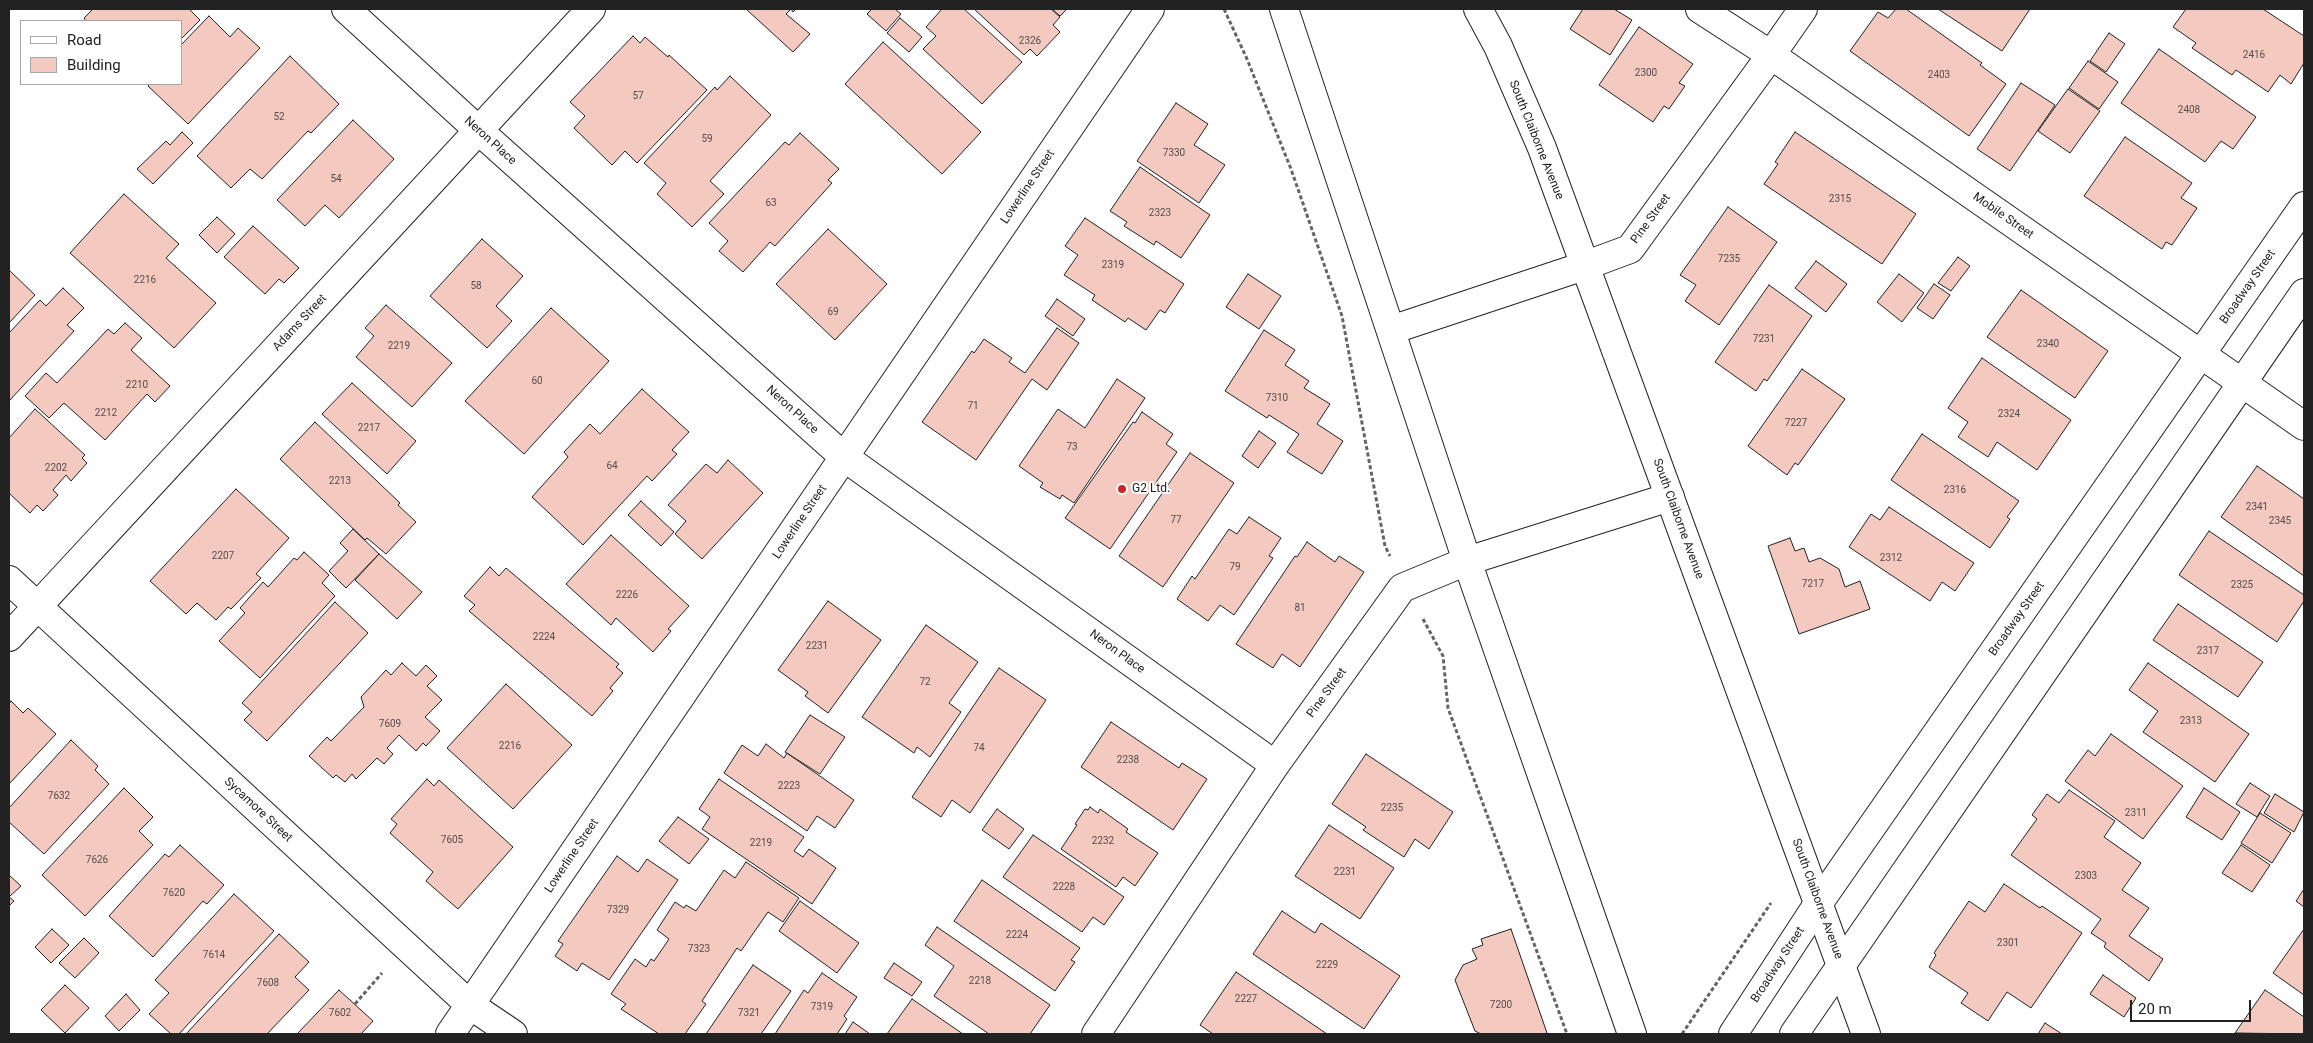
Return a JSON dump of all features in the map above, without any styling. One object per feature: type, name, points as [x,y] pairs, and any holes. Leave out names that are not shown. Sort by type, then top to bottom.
[{"type":"street","name":"Neron Place","points":[[346,9],[478,130],[844,457],[1275,765]]},
{"type":"street","name":"Adams Street","points":[[9,637],[591,9]]},
{"type":"street","name":"Lowerline Street","points":[[450,1034],[1150,9]]},
{"type":"street","points":[[1284,9],[1467,561],[1632,1034]]},
{"type":"street","name":"South Claiborne Avenue","points":[[1478,9],[1498,46],[1542,148],[1866,1034]]},
{"type":"street","name":"Mobile Street","points":[[1700,9],[1772,55],[2304,426]]},
{"type":"street","name":"Pine Street","points":[[1391,330],[1584,266],[1630,248],[1772,55],[1802,9]]},
{"type":"street","name":"Broadway Street","points":[[1732,1034],[1818,904],[2304,206]]},
{"type":"street","points":[[1794,1034],[2304,293]]},
{"type":"street","name":"Pine Street","points":[[1096,1034],[1275,765],[1402,588],[1467,561],[1670,497]]},
{"type":"street","name":"Sycamore Street","points":[[9,580],[470,1005],[513,1034]]},
{"type":"path","points":[[1224,9],[1247,59],[1291,169],[1342,316],[1385,546]]},
{"type":"path","points":[[1420,612],[1443,656],[1448,708],[1568,1034]]},
{"type":"path","points":[[1682,1034],[1772,903]]},
{"type":"path","points":[[355,1004],[406,946]]},
{"type":"building","points":[[93,9],[189,9],[200,20],[182,38],[182,20],[85,20],[84,18]]},
{"type":"building","points":[[746,9],[791,9],[786,14],[810,34],[793,52]]},
{"type":"building","points":[[872,9],[895,9],[901,14],[886,31],[867,14]]},
{"type":"building","points":[[942,9],[964,9],[1022,62],[982,104],[923,49],[936,36],[926,27]]},
{"type":"building","points":[[974,9],[1051,9],[1060,17],[1053,25],[1060,32],[1037,56],[1030,49],[1024,55]]},
{"type":"building","points":[[1052,9],[1067,9],[1060,16]]},
{"type":"building","points":[[1583,9],[1614,9],[1632,20],[1610,55],[1570,29]]},
{"type":"building","points":[[1896,9],[1906,9],[1982,63],[1980,65],[2006,84],[1969,136],[1850,51],[1878,12],[1888,18]]},
{"type":"building","points":[[1938,9],[2030,9],[2002,51]]},
{"type":"building","points":[[2186,9],[2263,9],[2304,36],[2304,63],[2291,84],[2280,75],[2268,92],[2236,70],[2232,75],[2192,48],[2196,43],[2173,27]]},
{"type":"building","points":[[209,16],[230,37],[238,28],[260,48],[188,124],[148,86],[182,85],[182,44]]},
{"type":"building","points":[[900,18],[922,37],[909,52],[887,33]]},
{"type":"building","points":[[1639,27],[1693,64],[1679,83],[1685,86],[1669,109],[1664,106],[1653,122],[1599,85]]},
{"type":"building","points":[[2109,33],[2125,44],[2106,72],[2090,61]]},
{"type":"building","points":[[633,36],[640,43],[645,37],[668,57],[669,55],[707,90],[637,163],[625,151],[612,165],[574,128],[585,116],[570,102]]},
{"type":"building","points":[[883,42],[981,132],[942,174],[845,84]]},
{"type":"building","points":[[2159,49],[2256,117],[2233,149],[2221,141],[2205,162],[2121,103]]},
{"type":"building","points":[[290,56],[339,104],[311,133],[308,131],[262,179],[250,169],[231,188],[197,156]]},
{"type":"building","points":[[2088,61],[2118,82],[2099,109],[2069,88]]},
{"type":"building","points":[[730,76],[771,115],[710,181],[724,194],[692,227],[657,194],[666,183],[644,163],[715,87],[717,90]]},
{"type":"building","points":[[2021,83],[2055,105],[2010,171],[1977,149]]},
{"type":"building","points":[[2068,89],[2100,111],[2070,153],[2038,131]]},
{"type":"building","points":[[1176,103],[1208,124],[1194,145],[1225,165],[1199,203],[1137,161]]},
{"type":"building","points":[[353,120],[394,159],[339,218],[325,205],[305,226],[277,200]]},
{"type":"building","points":[[182,132],[193,143],[153,184],[137,169],[166,141],[170,145]]},
{"type":"building","points":[[1795,132],[1916,214],[1882,264],[1764,184],[1778,164],[1775,162]]},
{"type":"building","points":[[800,133],[839,169],[828,180],[832,183],[775,246],[770,242],[743,272],[719,251],[728,241],[709,223],[785,142],[789,145]]},
{"type":"building","points":[[2125,137],[2192,183],[2181,198],[2197,208],[2172,245],[2166,242],[2162,249],[2084,196]]},
{"type":"building","points":[[1140,167],[1210,215],[1181,258],[1156,241],[1154,245],[1124,226],[1127,222],[1110,211]]},
{"type":"building","points":[[124,194],[179,244],[166,258],[216,303],[174,348],[70,253]]},
{"type":"building","points":[[1728,207],[1777,242],[1719,325],[1685,301],[1696,285],[1680,275]]},
{"type":"building","points":[[217,217],[235,234],[217,253],[199,235]]},
{"type":"building","points":[[1085,218],[1184,284],[1165,313],[1160,310],[1146,330],[1128,318],[1125,322],[1092,300],[1095,295],[1064,275],[1078,255],[1065,246]]},
{"type":"building","points":[[253,226],[299,268],[284,283],[279,279],[265,294],[224,257]]},
{"type":"building","points":[[828,229],[887,284],[835,340],[776,284]]},
{"type":"building","points":[[482,239],[523,276],[496,306],[512,321],[487,348],[430,296]]},
{"type":"building","points":[[1958,257],[1970,266],[1951,291],[1938,283]]},
{"type":"building","points":[[1816,261],[1847,284],[1826,312],[1795,288]]},
{"type":"building","points":[[9,270],[35,295],[9,323]]},
{"type":"building","points":[[1248,274],[1281,296],[1259,329],[1226,307]]},
{"type":"building","points":[[1899,274],[1924,293],[1902,322],[1877,302]]},
{"type":"building","points":[[1934,284],[1950,295],[1933,319],[1917,308]]},
{"type":"building","points":[[1769,285],[1812,316],[1767,381],[1764,379],[1756,391],[1715,362]]},
{"type":"building","points":[[63,288],[84,308],[67,325],[74,331],[9,401],[9,333],[40,300],[46,306]]},
{"type":"building","points":[[2021,290],[2108,351],[2075,398],[1987,337]]},
{"type":"building","points":[[1057,299],[1085,319],[1073,336],[1045,316]]},
{"type":"building","points":[[386,305],[452,363],[412,407],[356,357],[374,336],[365,328]]},
{"type":"building","points":[[551,308],[609,361],[524,454],[465,401]]},
{"type":"building","points":[[125,323],[142,338],[131,350],[170,386],[155,402],[147,394],[105,440],[64,403],[49,418],[25,396],[46,373],[57,383],[108,329],[114,334]]},
{"type":"building","points":[[1057,328],[1079,343],[1047,390],[1032,379],[976,460],[922,422],[972,351],[974,353],[984,339],[1012,358],[1009,362],[1025,373]]},
{"type":"building","points":[[1264,330],[1295,350],[1285,365],[1309,381],[1304,388],[1330,404],[1317,424],[1343,441],[1322,474],[1287,452],[1299,434],[1269,415],[1267,418],[1225,391]]},
{"type":"building","points":[[1982,358],[2071,420],[2037,470],[1997,442],[1988,457],[1958,437],[1968,422],[1948,408]]},
{"type":"building","points":[[1802,369],[1845,399],[1798,465],[1795,463],[1787,475],[1748,446]]},
{"type":"building","points":[[1117,379],[1145,398],[1074,503],[1062,495],[1060,499],[1040,487],[1043,483],[1019,466],[1058,409],[1085,428]]},
{"type":"building","points":[[352,383],[416,441],[387,474],[322,414]]},
{"type":"building","points":[[642,389],[689,432],[672,450],[677,454],[652,481],[647,476],[583,545],[532,497],[568,457],[564,452],[590,424],[600,434]]},
{"type":"building","points":[[35,409],[85,455],[82,458],[87,463],[71,481],[66,475],[53,490],[58,495],[43,511],[37,505],[30,513],[9,493],[9,438]]},
{"type":"building","points":[[1142,412],[1173,434],[1166,444],[1177,452],[1110,549],[1065,518]]},
{"type":"building","points":[[315,422],[400,503],[398,505],[416,522],[386,554],[367,538],[365,540],[280,459]]},
{"type":"building","points":[[1259,431],[1276,443],[1258,468],[1242,456]]},
{"type":"building","points":[[1922,434],[2019,501],[2007,517],[2010,519],[1990,548],[1891,480]]},
{"type":"building","points":[[1190,453],[1234,483],[1163,587],[1119,556]]},
{"type":"building","points":[[728,460],[763,493],[702,559],[675,534],[686,521],[668,505],[706,464],[717,473]]},
{"type":"building","points":[[2257,466],[2304,499],[2304,576],[2221,517]]},
{"type":"building","points":[[236,489],[289,538],[256,574],[261,578],[231,609],[228,607],[216,620],[197,603],[186,614],[150,581]]},
{"type":"building","points":[[641,501],[674,532],[661,546],[628,515]]},
{"type":"building","points":[[1889,507],[1974,563],[1955,591],[1942,582],[1930,601],[1849,547],[1871,514],[1880,520]]},
{"type":"building","points":[[1249,517],[1281,538],[1269,556],[1273,558],[1234,615],[1220,605],[1208,621],[1177,599],[1192,576],[1195,579],[1229,529],[1237,534]]},
{"type":"building","points":[[353,529],[379,554],[346,588],[329,571],[348,551],[340,543]]},
{"type":"building","points":[[2209,531],[2304,595],[2304,601],[2277,642],[2179,575]]},
{"type":"building","points":[[611,535],[689,606],[668,629],[671,631],[653,652],[616,618],[611,625],[566,584]]},
{"type":"building","points":[[1790,538],[1795,551],[1804,548],[1809,562],[1820,558],[1839,569],[1845,587],[1860,581],[1870,609],[1799,634],[1768,546]]},
{"type":"building","points":[[1307,542],[1335,562],[1339,556],[1364,572],[1300,667],[1282,654],[1273,668],[1236,644],[1295,556],[1297,557]]},
{"type":"building","points":[[304,552],[329,575],[322,583],[335,596],[260,678],[219,641],[245,613],[240,608],[263,582],[268,587],[294,558],[297,560]]},
{"type":"building","points":[[379,554],[422,592],[397,619],[355,580]]},
{"type":"building","points":[[490,567],[499,576],[506,568],[619,664],[616,667],[623,673],[610,688],[613,691],[592,716],[469,611],[475,605],[464,596]]},
{"type":"building","points":[[828,601],[881,640],[828,713],[805,696],[808,692],[778,670]]},
{"type":"building","points":[[335,602],[368,633],[267,741],[244,720],[252,712],[242,703]]},
{"type":"building","points":[[2178,604],[2263,662],[2238,697],[2153,640]]},
{"type":"building","points":[[926,625],[978,662],[949,703],[961,712],[930,757],[917,747],[914,753],[862,717]]},
{"type":"building","points":[[402,663],[416,676],[426,665],[437,676],[427,686],[442,700],[425,717],[440,731],[426,746],[423,743],[416,751],[399,735],[387,748],[393,754],[384,764],[377,758],[356,779],[352,774],[345,782],[336,775],[333,778],[309,756],[327,737],[331,741],[364,707],[361,697],[386,670],[391,675]]},
{"type":"building","points":[[2148,663],[2249,734],[2215,782],[2143,732],[2158,711],[2129,690]]},
{"type":"building","points":[[999,668],[1046,700],[970,813],[952,800],[941,817],[912,797]]},
{"type":"building","points":[[506,684],[572,745],[513,809],[447,748]]},
{"type":"building","points":[[11,701],[23,713],[28,708],[56,734],[9,784],[9,704]]},
{"type":"building","points":[[810,715],[845,737],[820,774],[785,752]]},
{"type":"building","points":[[1111,722],[1179,768],[1182,763],[1207,779],[1173,830],[1081,767]]},
{"type":"building","points":[[2111,734],[2183,786],[2143,839],[2065,781],[2088,750],[2095,756]]},
{"type":"building","points":[[71,740],[98,766],[95,770],[109,784],[44,854],[9,822],[9,808]]},
{"type":"building","points":[[766,744],[784,758],[787,753],[854,800],[835,828],[817,816],[807,831],[724,773],[742,745],[758,756]]},
{"type":"building","points":[[1366,754],[1453,812],[1429,849],[1415,839],[1404,857],[1363,830],[1366,827],[1332,804]]},
{"type":"building","points":[[427,779],[434,786],[439,780],[513,847],[458,909],[426,881],[433,872],[390,833],[397,824],[391,819]]},
{"type":"building","points":[[719,779],[804,837],[794,851],[803,857],[809,849],[836,868],[812,904],[702,829],[710,817],[699,809]]},
{"type":"building","points":[[2250,783],[2270,796],[2257,817],[2236,804]]},
{"type":"building","points":[[124,788],[153,817],[139,831],[153,845],[85,916],[42,875]]},
{"type":"building","points":[[2204,788],[2240,812],[2222,840],[2186,817]]},
{"type":"building","points":[[2069,790],[2115,821],[2104,837],[2141,863],[2122,890],[2149,908],[2129,936],[2163,959],[2149,981],[2104,947],[2106,943],[2091,933],[2101,919],[2011,855],[2037,819],[2032,815],[2047,794],[2059,803]]},
{"type":"building","points":[[2275,794],[2304,812],[2294,832],[2264,813]]},
{"type":"building","points":[[1090,807],[1098,813],[1100,809],[1128,829],[1126,832],[1158,853],[1135,886],[1123,877],[1116,887],[1061,849],[1085,809],[1088,810]]},
{"type":"building","points":[[997,809],[1024,829],[1009,849],[982,830]]},
{"type":"building","points":[[2260,813],[2291,833],[2272,863],[2241,843]]},
{"type":"building","points":[[678,817],[709,839],[689,864],[659,841]]},
{"type":"building","points":[[1329,825],[1394,868],[1360,919],[1295,876]]},
{"type":"building","points":[[1033,835],[1124,897],[1104,925],[1093,917],[1082,932],[1003,877]]},
{"type":"building","points":[[180,845],[224,885],[207,904],[203,901],[153,957],[109,916],[165,854],[169,857]]},
{"type":"building","points":[[2241,845],[2270,865],[2252,892],[2222,873]]},
{"type":"building","points":[[617,856],[638,872],[647,859],[678,880],[609,980],[582,963],[577,971],[555,956],[563,944],[558,941]]},
{"type":"building","points":[[746,862],[799,898],[783,922],[768,912],[741,951],[737,948],[702,1001],[706,1004],[685,1034],[659,1034],[621,1009],[626,1004],[611,994],[635,959],[646,967],[651,959],[654,961],[669,939],[657,930],[675,902],[684,908],[686,905],[696,911],[724,870],[735,878]]},
{"type":"building","points":[[9,875],[21,886],[9,897]]},
{"type":"building","points":[[982,880],[1080,948],[1071,960],[1075,962],[1055,991],[954,921]]},
{"type":"building","points":[[2004,884],[2040,908],[2042,906],[2082,933],[2031,1008],[2007,992],[1988,1021],[1961,1003],[1968,993],[1929,967],[1936,955],[1934,953],[1969,901],[1985,912]]},
{"type":"building","points":[[2304,889],[2304,907],[2296,901]]},
{"type":"building","points":[[234,894],[274,931],[179,1034],[171,1034],[149,1014],[169,993],[155,980]]},
{"type":"building","points":[[9,897],[14,901],[9,906]]},
{"type":"building","points":[[800,901],[859,943],[837,973],[779,931]]},
{"type":"building","points":[[1282,911],[1315,933],[1321,923],[1400,976],[1364,1029],[1253,954]]},
{"type":"building","points":[[937,927],[1050,1005],[1030,1034],[989,1034],[934,996],[954,966],[925,945]]},
{"type":"building","points":[[52,929],[69,945],[51,963],[35,947]]},
{"type":"building","points":[[1511,929],[1547,1033],[1544,1034],[1481,1034],[1475,1031],[1455,980],[1463,965],[1477,959],[1472,949],[1483,945],[1481,939]]},
{"type":"building","points":[[2304,929],[2304,995],[2273,973]]},
{"type":"building","points":[[279,934],[309,962],[295,977],[309,990],[267,1034],[186,1034]]},
{"type":"building","points":[[84,938],[99,953],[75,978],[59,963]]},
{"type":"building","points":[[894,963],[922,982],[912,996],[884,978]]},
{"type":"building","points":[[753,965],[791,991],[761,1034],[706,1034]]},
{"type":"building","points":[[1236,972],[1327,1034],[1213,1034],[1200,1025]]},
{"type":"building","points":[[822,973],[857,997],[844,1016],[847,1019],[837,1034],[775,1034],[804,990],[808,993]]},
{"type":"building","points":[[2103,975],[2136,998],[2124,1017],[2090,994]]},
{"type":"building","points":[[65,985],[89,1008],[65,1033],[41,1010]]},
{"type":"building","points":[[339,990],[373,1021],[361,1034],[297,1034]]},
{"type":"building","points":[[2265,990],[2304,1017],[2304,1034],[2235,1033]]},
{"type":"building","points":[[126,994],[140,1010],[119,1031],[105,1016]]},
{"type":"building","points":[[912,999],[963,1034],[887,1034]]},
{"type":"building","points":[[853,1022],[870,1034],[845,1034]]},
{"type":"building","points":[[2045,1023],[2062,1034],[2038,1034]]},
{"type":"place","name":"G2 Ltd.","points":[[1122,489]]}]
